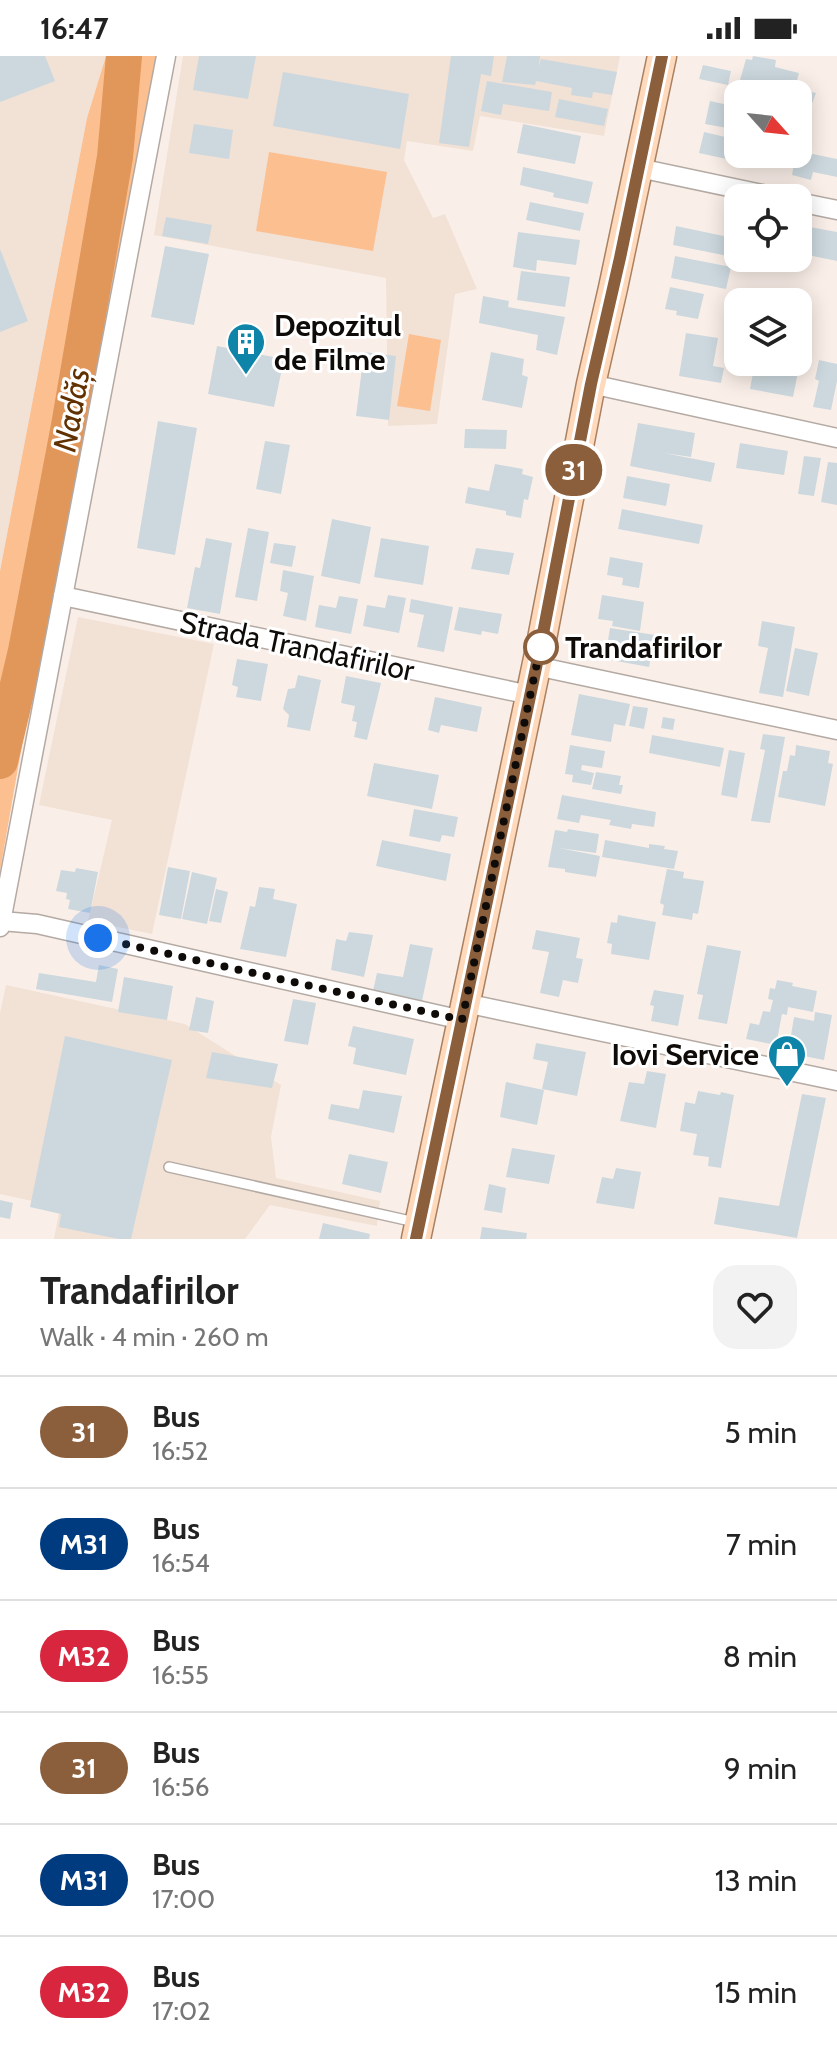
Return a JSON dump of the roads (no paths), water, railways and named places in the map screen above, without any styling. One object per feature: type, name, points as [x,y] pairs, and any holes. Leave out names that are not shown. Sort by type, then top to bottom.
[{"type":"main road","points":[[417,1231],[536,666],[591,384],[662,56]]},
{"type":"street","points":[[166,56],[1,924],[37,924],[464,1012],[837,1081]]},
{"type":"street","points":[[639,168],[724,186]]},
{"type":"street","points":[[812,205],[837,210]]},
{"type":"street","points":[[591,384],[837,438]]},
{"type":"street","name":"Strada Trandafirilor","points":[[63,596],[530,695]]},
{"type":"street","points":[[536,666],[837,730]]},
{"type":"lane","points":[[169,1167],[417,1231]]},
{"type":"waterway","name":"Nadăș","points":[[0,761],[26,651],[69,426],[115,157],[124,56]]},
{"type":"place","name":"Depozitul de Filme","points":[[246,376]]},
{"type":"place","name":"Trandafirilor","points":[[541,647]]},
{"type":"place","name":"Iovi Service","points":[[787,1088]]}]
